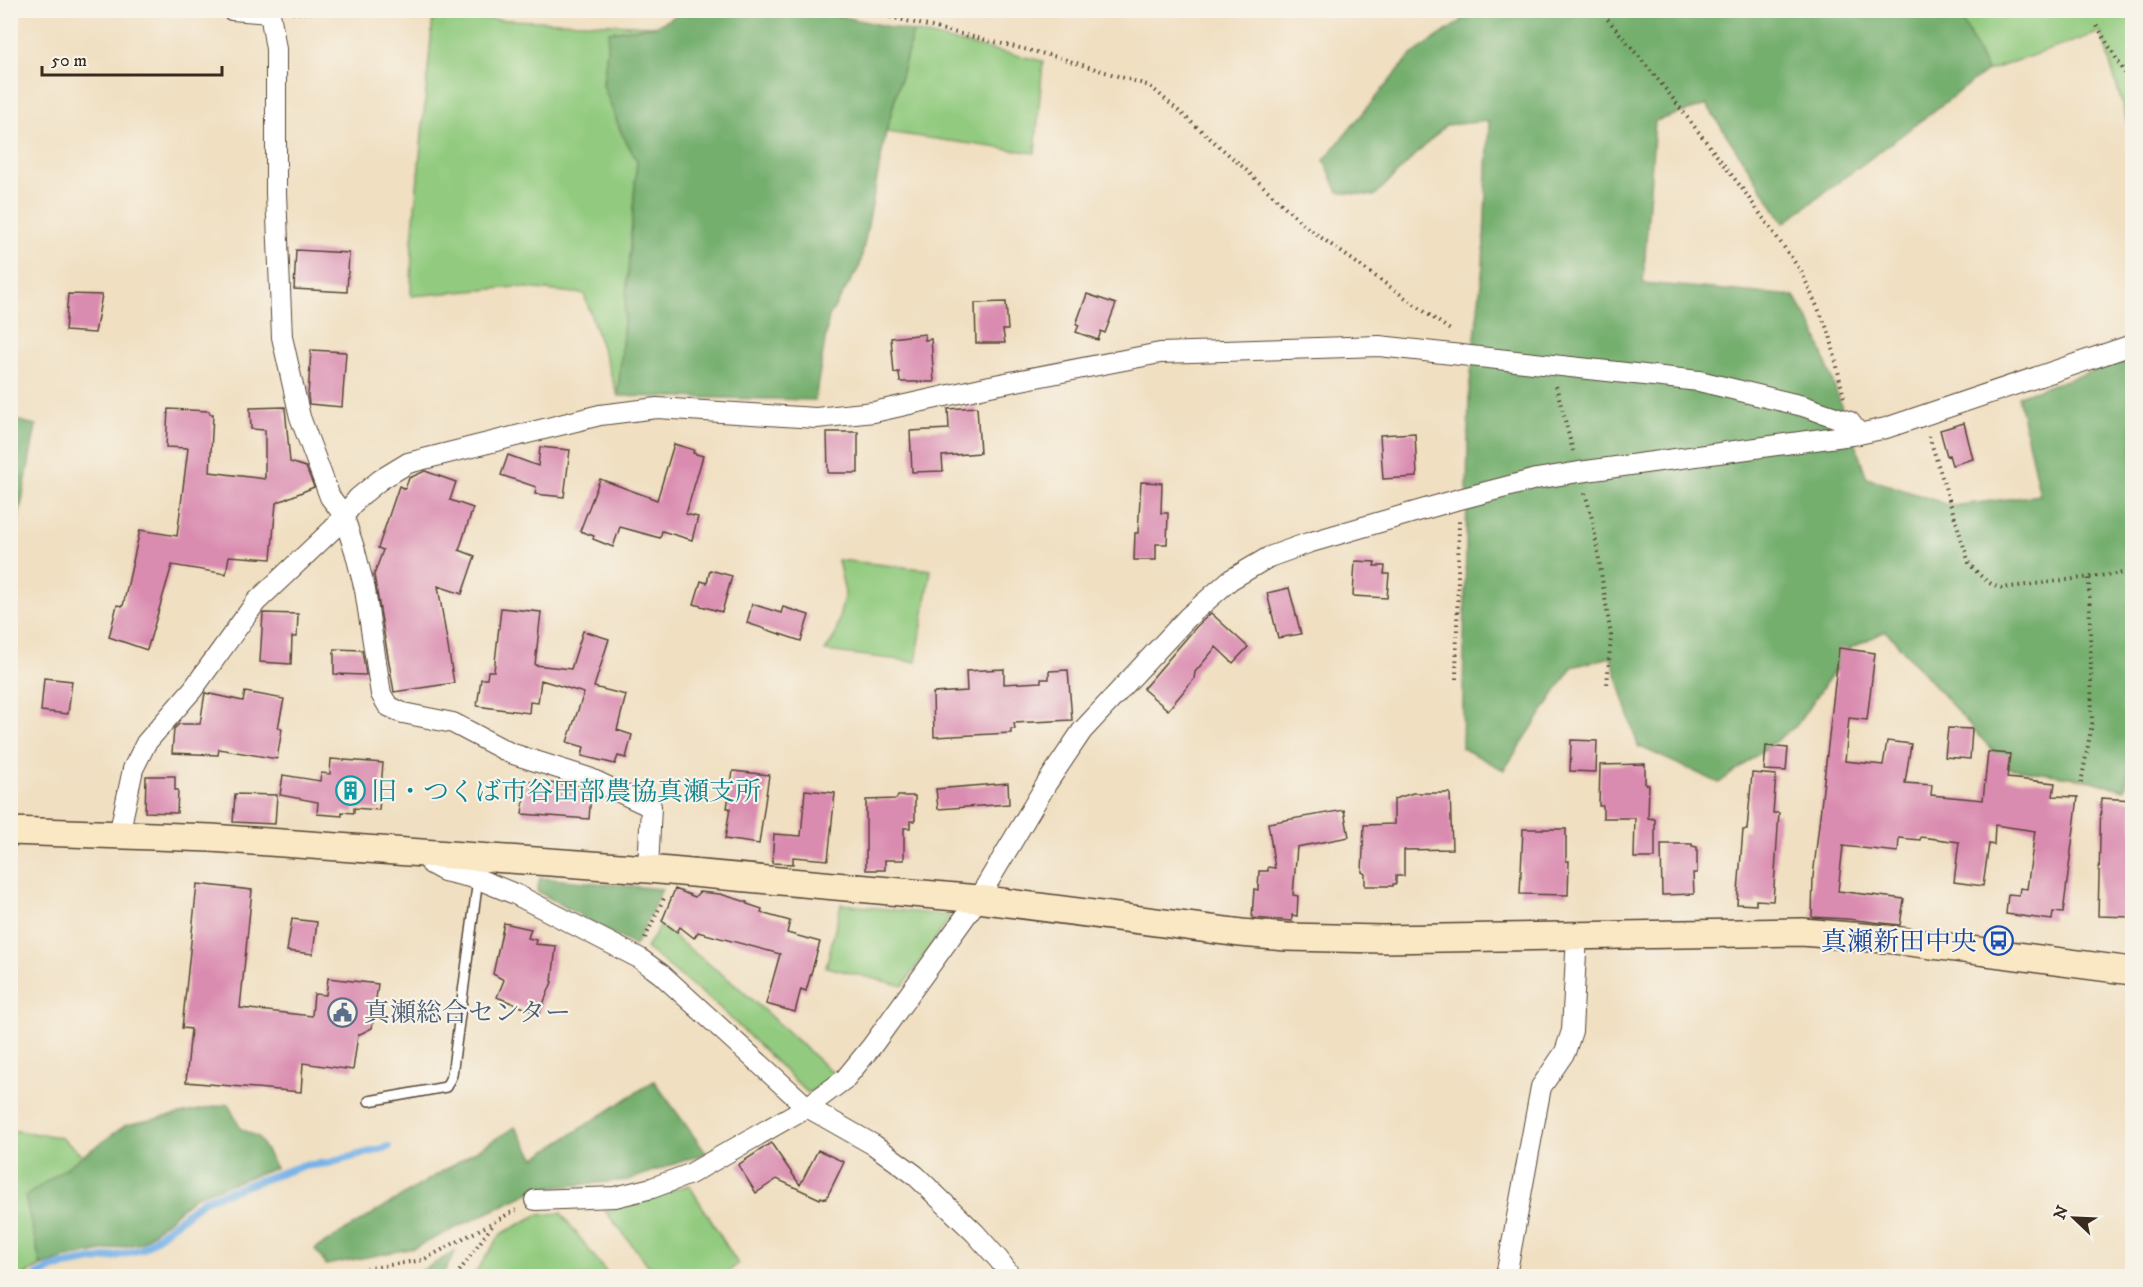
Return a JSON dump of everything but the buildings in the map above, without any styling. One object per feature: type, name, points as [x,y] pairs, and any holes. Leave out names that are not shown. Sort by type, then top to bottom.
[{"type":"street","points":[[232,10],[270,13],[276,49],[276,193],[282,337],[291,383],[304,427],[330,497],[343,514],[356,551],[384,702],[403,713],[453,723],[510,753],[589,778],[651,807],[648,869]]},
{"type":"street","points":[[535,1200],[615,1197],[652,1188],[690,1174],[807,1107],[845,1079],[872,1046],[978,899],[1047,783],[1082,731],[1165,640],[1210,596],[1230,580],[1269,557],[1308,543],[1536,479],[1854,428],[1886,428],[2133,345]]},
{"type":"street","points":[[120,835],[134,769],[146,743],[193,689],[256,602],[333,529],[358,498],[380,480],[408,463],[600,416],[657,408],[816,418],[862,413],[1160,353],[1379,346],[1699,381],[1803,406],[1854,428]]},
{"type":"street","points":[[10,831],[424,852],[648,869],[978,899],[1229,932],[1286,937],[1382,939],[1802,932],[1886,939],[2133,971]]},
{"type":"street","points":[[424,852],[431,864],[438,868],[478,879],[515,894],[635,956],[686,995],[807,1107],[874,1145],[915,1175],[975,1233],[1011,1276]]},
{"type":"street","points":[[1506,1276],[1540,1088],[1565,1052],[1572,1031],[1577,935]]},
{"type":"lane","points":[[369,1101],[446,1087],[452,1076],[478,879]]},
{"type":"path","points":[[270,13],[399,10]]},
{"type":"path","points":[[861,10],[1057,57],[1150,86],[1244,168],[1305,226],[1490,359]]},
{"type":"path","points":[[1600,10],[1660,82],[1728,170],[1801,271],[1830,335],[1854,428]]},
{"type":"path","points":[[2097,26],[2133,85]]},
{"type":"path","points":[[1550,364],[1593,522],[1611,636],[1608,685]]},
{"type":"path","points":[[1923,415],[1969,563],[1993,586],[2002,588],[2122,573],[2133,575]]},
{"type":"path","points":[[1456,679],[1460,499]]},
{"type":"path","points":[[2081,783],[2092,724],[2089,578]]},
{"type":"path","points":[[635,956],[667,892]]},
{"type":"path","points":[[319,1276],[423,1260],[535,1200]]},
{"type":"path","points":[[456,1276],[495,1221]]},
{"type":"green space","points":[[727,10],[817,11],[913,32],[886,132],[860,266],[829,316],[815,400],[618,396],[637,161],[621,132],[603,85],[609,32],[656,26],[680,14]]},
{"type":"green space","points":[[1462,11],[1958,11],[1987,71],[1784,223],[1707,105],[1655,121],[1643,283],[1794,296],[1814,329],[1867,478],[1952,506],[2040,495],[2018,396],[2132,358],[2132,753],[2125,790],[2083,779],[2008,768],[1886,631],[1850,648],[1796,726],[1719,783],[1638,746],[1611,657],[1572,667],[1504,770],[1462,748],[1469,392],[1483,265],[1489,121],[1446,125],[1374,196],[1338,192],[1324,160],[1411,55],[1461,21]]},
{"type":"green space","points":[[1958,11],[2132,11],[2132,138],[2101,32],[1987,71]]},
{"type":"green space","points":[[433,17],[656,26],[609,32],[603,84],[621,132],[637,161],[618,396],[584,294],[516,287],[411,296],[412,241]]},
{"type":"green space","points":[[913,32],[1043,61],[1035,153],[886,132]]},
{"type":"green space","points":[[10,419],[36,425],[11,560]]},
{"type":"green space","points":[[838,560],[931,570],[916,662],[825,651],[835,636],[845,593]]},
{"type":"green space","points":[[540,878],[662,889],[635,946],[537,891]]},
{"type":"green space","points":[[841,904],[951,916],[903,986],[826,967]]},
{"type":"green space","points":[[660,926],[737,986],[835,1075],[808,1093],[719,1007],[646,948]]},
{"type":"green space","points":[[654,1081],[706,1153],[628,1180],[537,1189],[414,1248],[326,1265],[315,1249],[515,1127],[535,1158]]},
{"type":"green space","points":[[228,1104],[241,1129],[258,1137],[276,1168],[196,1196],[141,1243],[63,1259],[41,1266],[25,1197],[126,1125]]},
{"type":"green space","points":[[10,1130],[60,1137],[84,1156],[26,1197],[41,1266],[23,1276],[11,1276]]},
{"type":"green space","points":[[689,1185],[738,1264],[723,1276],[657,1276],[605,1211]]},
{"type":"green space","points":[[561,1213],[609,1276],[473,1276],[501,1234],[537,1215]]},
{"type":"green space","points":[[456,1251],[442,1276],[401,1276],[416,1274]]},
{"type":"waterway","points":[[37,1276],[53,1267],[142,1249],[204,1200],[302,1166],[329,1163],[388,1147]]},
{"type":"place","name":"旧・つくば市谷田部農協真瀬支所","points":[[350,791]]},
{"type":"place","name":"真瀬新田中央","points":[[1998,941]]},
{"type":"place","name":"真瀬総合センター","points":[[343,1012]]}]
